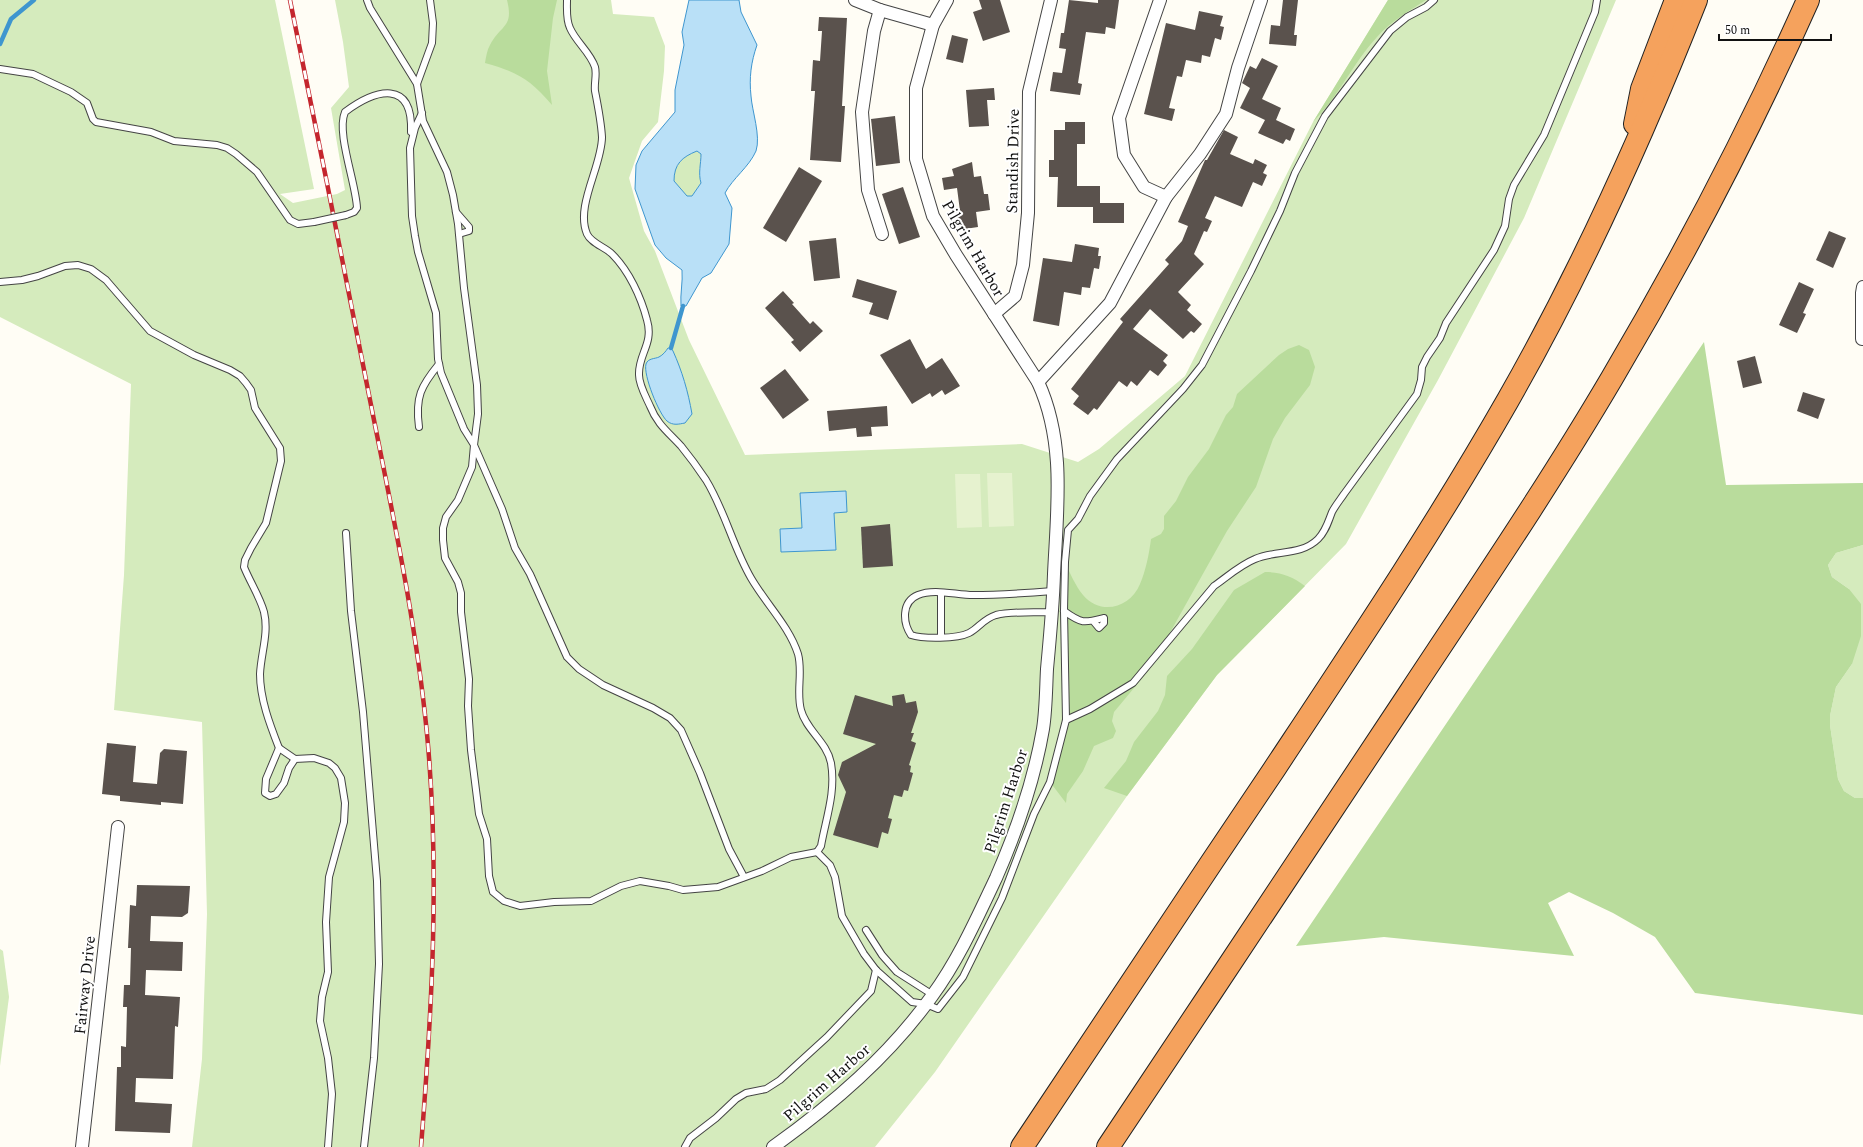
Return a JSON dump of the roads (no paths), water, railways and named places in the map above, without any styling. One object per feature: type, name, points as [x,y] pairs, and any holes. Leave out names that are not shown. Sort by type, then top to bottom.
[{"type":"highway","points":[[1632,153],[1635,120],[1642,89],[1676,0]]},
{"type":"highway","points":[[1022,1147],[1376,615],[1448,502],[1537,347],[1597,228],[1632,153],[1696,0]]},
{"type":"highway","points":[[1108,1147],[1413,688],[1577,436],[1645,321],[1705,212],[1771,81],[1808,0]]},
{"type":"street","points":[[856,0],[880,10],[933,25]]},
{"type":"street","name":"Pilgrim Harbor","points":[[773,1147],[815,1117],[857,1081],[884,1054],[930,1000],[974,925],[1017,827],[1026,798],[1043,727],[1052,612],[1058,471],[1055,437],[1049,409],[1038,382],[933,216],[916,159],[916,88],[933,25],[947,0]]},
{"type":"street","name":"Standish Drive","points":[[994,314],[1015,296],[1023,265],[1028,214],[1029,92],[1052,0]]},
{"type":"street","points":[[1160,0],[1119,118],[1124,155],[1144,187],[1166,197]]},
{"type":"street","points":[[1038,382],[1110,303],[1166,197],[1200,154],[1226,114],[1238,68],[1261,0]]},
{"type":"street","points":[[880,10],[874,31],[862,112],[868,190],[882,234]]},
{"type":"street","points":[[1862,339],[1863,288]]},
{"type":"street","name":"Fairway Drive","points":[[82,1147],[118,827]]},
{"type":"lane","points":[[367,0],[370,8],[417,84],[425,124],[447,172],[455,210],[477,385],[478,414],[472,467],[458,500],[446,517],[443,528],[443,540],[445,558],[458,582],[461,593],[461,612],[469,679],[468,706],[471,750],[479,814],[487,838],[489,876],[493,892],[504,901],[520,906],[554,902],[590,901],[621,886],[640,881],[682,890],[718,888],[800,854],[817,852],[821,846],[833,787],[831,765],[827,751],[809,727],[801,712],[798,695],[800,662],[798,655],[786,630],[750,576],[715,496],[706,480],[688,455],[658,422],[643,390],[639,375],[641,361],[650,336],[648,322],[643,307],[621,264],[610,252],[588,236],[585,214],[602,141],[601,122],[595,88],[595,68],[590,55],[569,27],[566,0]]},
{"type":"lane","points":[[417,84],[432,43],[434,23],[430,0]]},
{"type":"lane","points":[[866,930],[882,955],[897,972],[930,1000],[938,1009],[963,977],[999,904],[1034,814],[1050,782],[1066,720],[1064,611],[1065,562],[1068,530],[1078,519],[1090,496],[1117,459],[1183,389],[1202,365],[1252,271],[1296,173],[1325,116],[1390,30],[1407,17],[1426,7],[1434,0]]},
{"type":"lane","points":[[1066,720],[1090,709],[1133,682],[1214,586],[1255,559],[1296,551],[1306,547],[1317,540],[1326,528],[1333,511],[1344,494],[1417,394],[1421,380],[1422,367],[1427,357],[1440,338],[1446,323],[1494,250],[1505,226],[1509,199],[1514,185],[1544,135],[1595,12],[1597,0]]},
{"type":"lane","points":[[0,69],[32,74],[71,92],[88,103],[93,119],[96,122],[111,126],[151,132],[174,141],[217,145],[227,148],[257,172],[290,220],[294,223],[302,224],[350,214],[357,208],[353,178],[342,125],[343,117],[346,112],[369,97],[385,93],[397,95],[405,102],[409,110],[411,141],[409,170],[412,216],[418,252],[436,313],[439,364],[444,382],[464,429],[474,445],[502,510],[514,548],[530,574],[567,657],[579,669],[603,685],[653,708],[670,718],[681,730],[700,773],[729,849],[744,877]]},
{"type":"lane","points":[[411,141],[414,128],[422,113]]},
{"type":"lane","points":[[455,210],[469,227],[469,231],[459,234]]},
{"type":"lane","points":[[0,282],[27,279],[65,266],[78,265],[91,269],[106,280],[150,331],[240,376],[251,390],[255,408],[280,448],[281,461],[266,524],[251,548],[245,560],[244,567],[264,611],[265,640],[260,674],[262,695],[270,728],[279,748],[295,758],[314,758],[329,763],[335,768],[340,778],[345,803],[344,822],[329,878],[326,922],[328,972],[322,997],[320,1021],[328,1058],[332,1094],[328,1147]]},
{"type":"lane","points":[[419,426],[417,402],[420,391],[439,364]]},
{"type":"lane","points":[[346,534],[351,611],[363,712],[377,881],[379,964],[374,1058],[364,1147]]},
{"type":"lane","points":[[1052,612],[998,615],[985,619],[970,633],[960,636],[920,638],[911,635],[905,623],[905,611],[914,597],[927,593],[975,595],[1053,591]]},
{"type":"lane","points":[[941,593],[941,637]]},
{"type":"lane","points":[[1064,611],[1080,621],[1094,622]]},
{"type":"lane","points":[[279,748],[266,779],[265,793],[270,796],[276,794],[284,783],[289,768],[295,758]]},
{"type":"lane","points":[[817,852],[830,865],[835,876],[842,916],[864,954],[876,970],[912,1002],[930,1000]]},
{"type":"lane","points":[[685,1147],[690,1138],[716,1118],[736,1099],[746,1093],[774,1085],[827,1038],[871,990],[876,970]]},
{"type":"water","points":[[689,0],[739,0],[741,12],[757,45],[750,76],[750,89],[757,131],[756,151],[725,193],[732,208],[729,244],[711,273],[702,278],[686,306],[681,306],[682,270],[666,258],[655,245],[635,189],[636,165],[642,151],[675,112],[675,90],[684,45],[682,32]],"holes":[[[697,151],[701,154],[701,183],[692,196],[687,196],[674,181],[675,170],[680,162],[687,156]]]},
{"type":"water","points":[[668,348],[671,348],[673,351],[689,397],[692,414],[685,423],[672,424],[667,421],[660,411],[652,394],[647,377],[647,362],[660,356]]},
{"type":"water","points":[[846,491],[847,512],[834,513],[836,550],[781,552],[780,529],[802,528],[800,493]]},
{"type":"waterway","points":[[0,44],[11,19],[34,0]]},
{"type":"waterway","points":[[671,348],[683,306]]},
{"type":"railway","points":[[290,0],[395,525],[417,650],[427,734],[431,785],[434,889],[431,992],[421,1147]]}]
